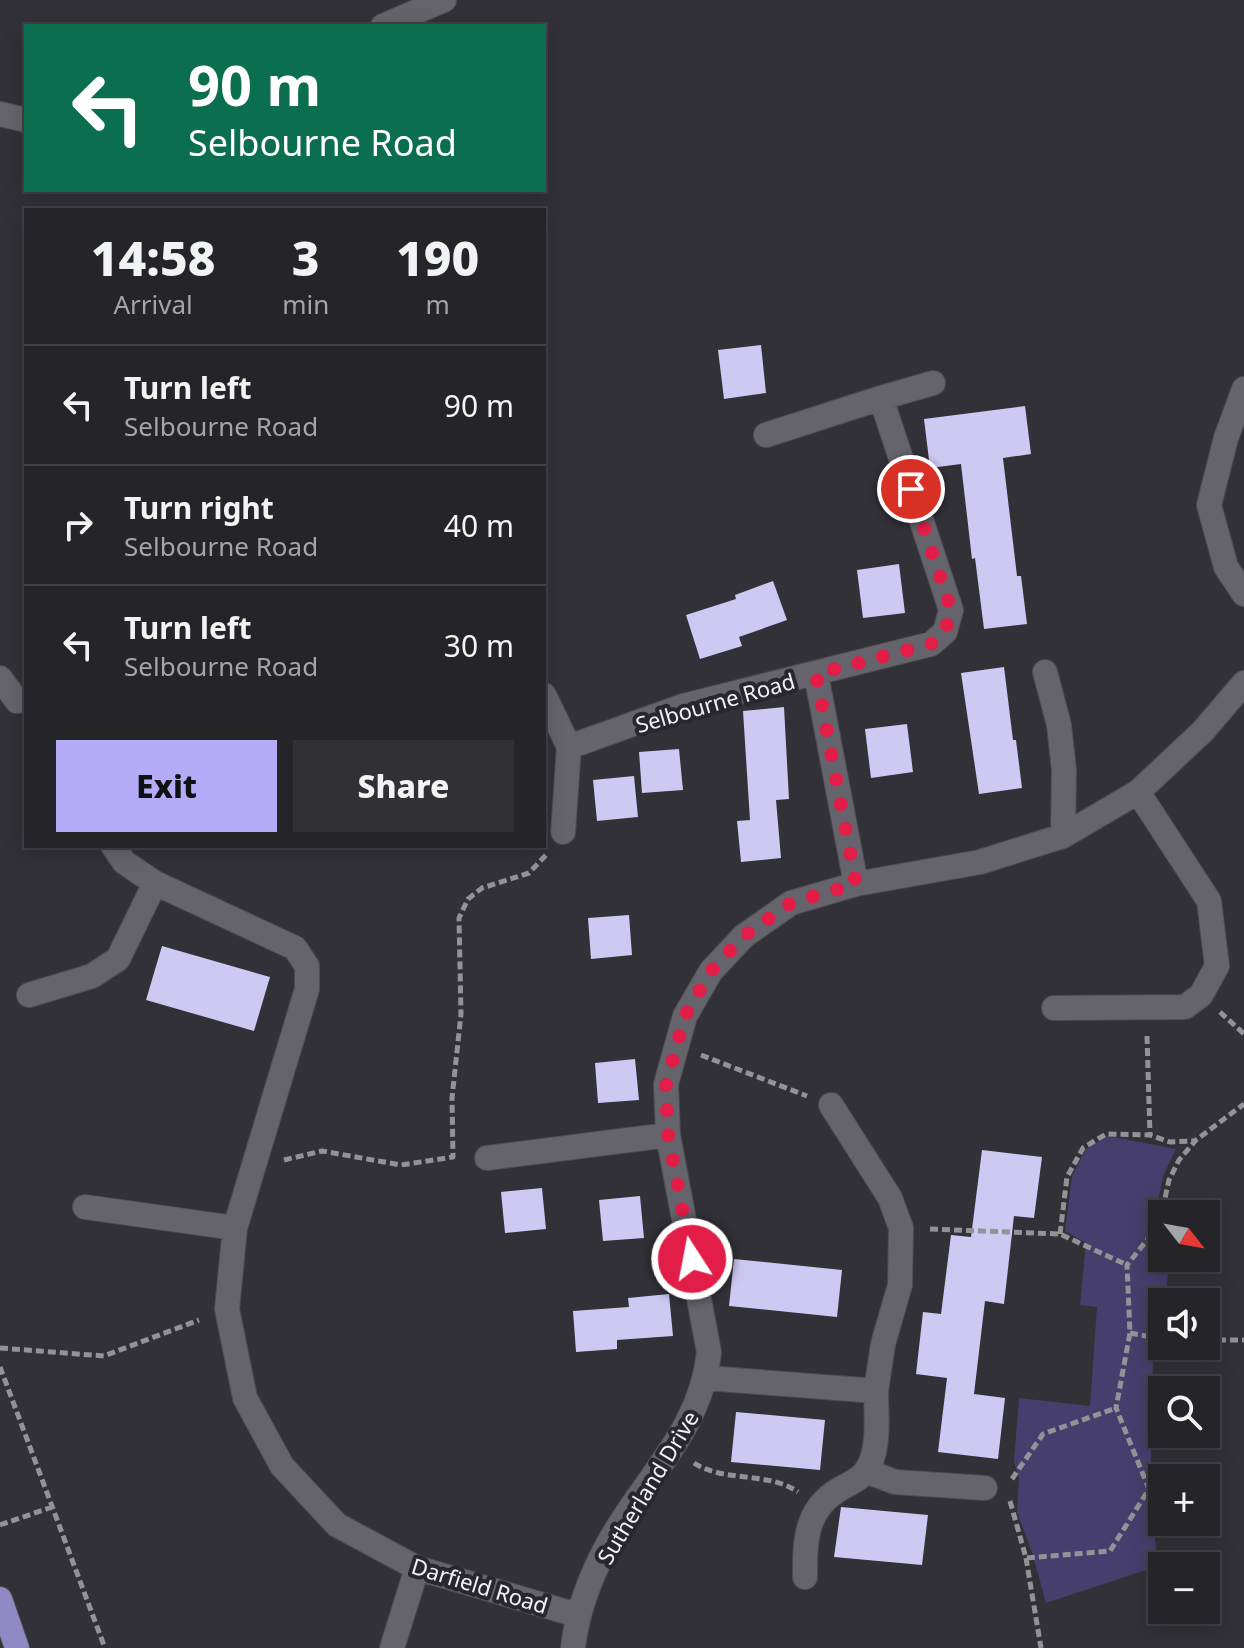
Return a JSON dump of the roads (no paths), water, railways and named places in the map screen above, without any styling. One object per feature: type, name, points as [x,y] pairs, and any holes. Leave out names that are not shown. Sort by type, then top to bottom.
[{"type":"main road","points":[[0,1599],[17,1648]]},
{"type":"street","points":[[388,24],[444,0]]},
{"type":"street","points":[[0,114],[24,120]]},
{"type":"street","points":[[766,435],[933,383]]},
{"type":"street","points":[[1244,389],[1226,438],[1209,505],[1226,567],[1244,594]]},
{"type":"street","name":"Selbourne Road","points":[[569,747],[683,706],[931,644],[945,632],[951,610],[881,398]]},
{"type":"street","points":[[1045,672],[1059,725],[1064,770],[1063,836]]},
{"type":"street","name":"Selbourne Road","points":[[816,674],[856,884]]},
{"type":"street","points":[[0,678],[21,700]]},
{"type":"street","name":"Sutherland Drive","points":[[573,1648],[577,1615],[608,1545],[694,1415],[707,1378],[709,1352],[668,1135],[666,1084],[685,1016],[711,971],[744,936],[791,903],[856,884],[980,862],[1063,836],[1138,792],[1203,731],[1244,683]]},
{"type":"street","points":[[546,699],[569,747],[563,832]]},
{"type":"street","points":[[1054,1008],[1185,1007],[1201,995],[1217,966],[1209,901],[1138,792]]},
{"type":"street","name":"Darfield Road","points":[[114,848],[124,862],[155,883],[295,948],[307,966],[307,989],[235,1228],[227,1309],[245,1398],[282,1466],[337,1525],[417,1568],[577,1615]]},
{"type":"street","points":[[29,995],[92,976],[118,959],[155,883]]},
{"type":"street","points":[[805,1577],[805,1539],[809,1524],[819,1506],[836,1491],[860,1479],[874,1452],[876,1391],[883,1344],[900,1285],[901,1228],[890,1198],[831,1105]]},
{"type":"street","points":[[487,1158],[668,1135]]},
{"type":"street","points":[[85,1207],[235,1228]]},
{"type":"street","points":[[707,1378],[876,1391]]},
{"type":"street","points":[[866,1471],[895,1482],[985,1488]]},
{"type":"street","points":[[392,1648],[417,1568]]}]
